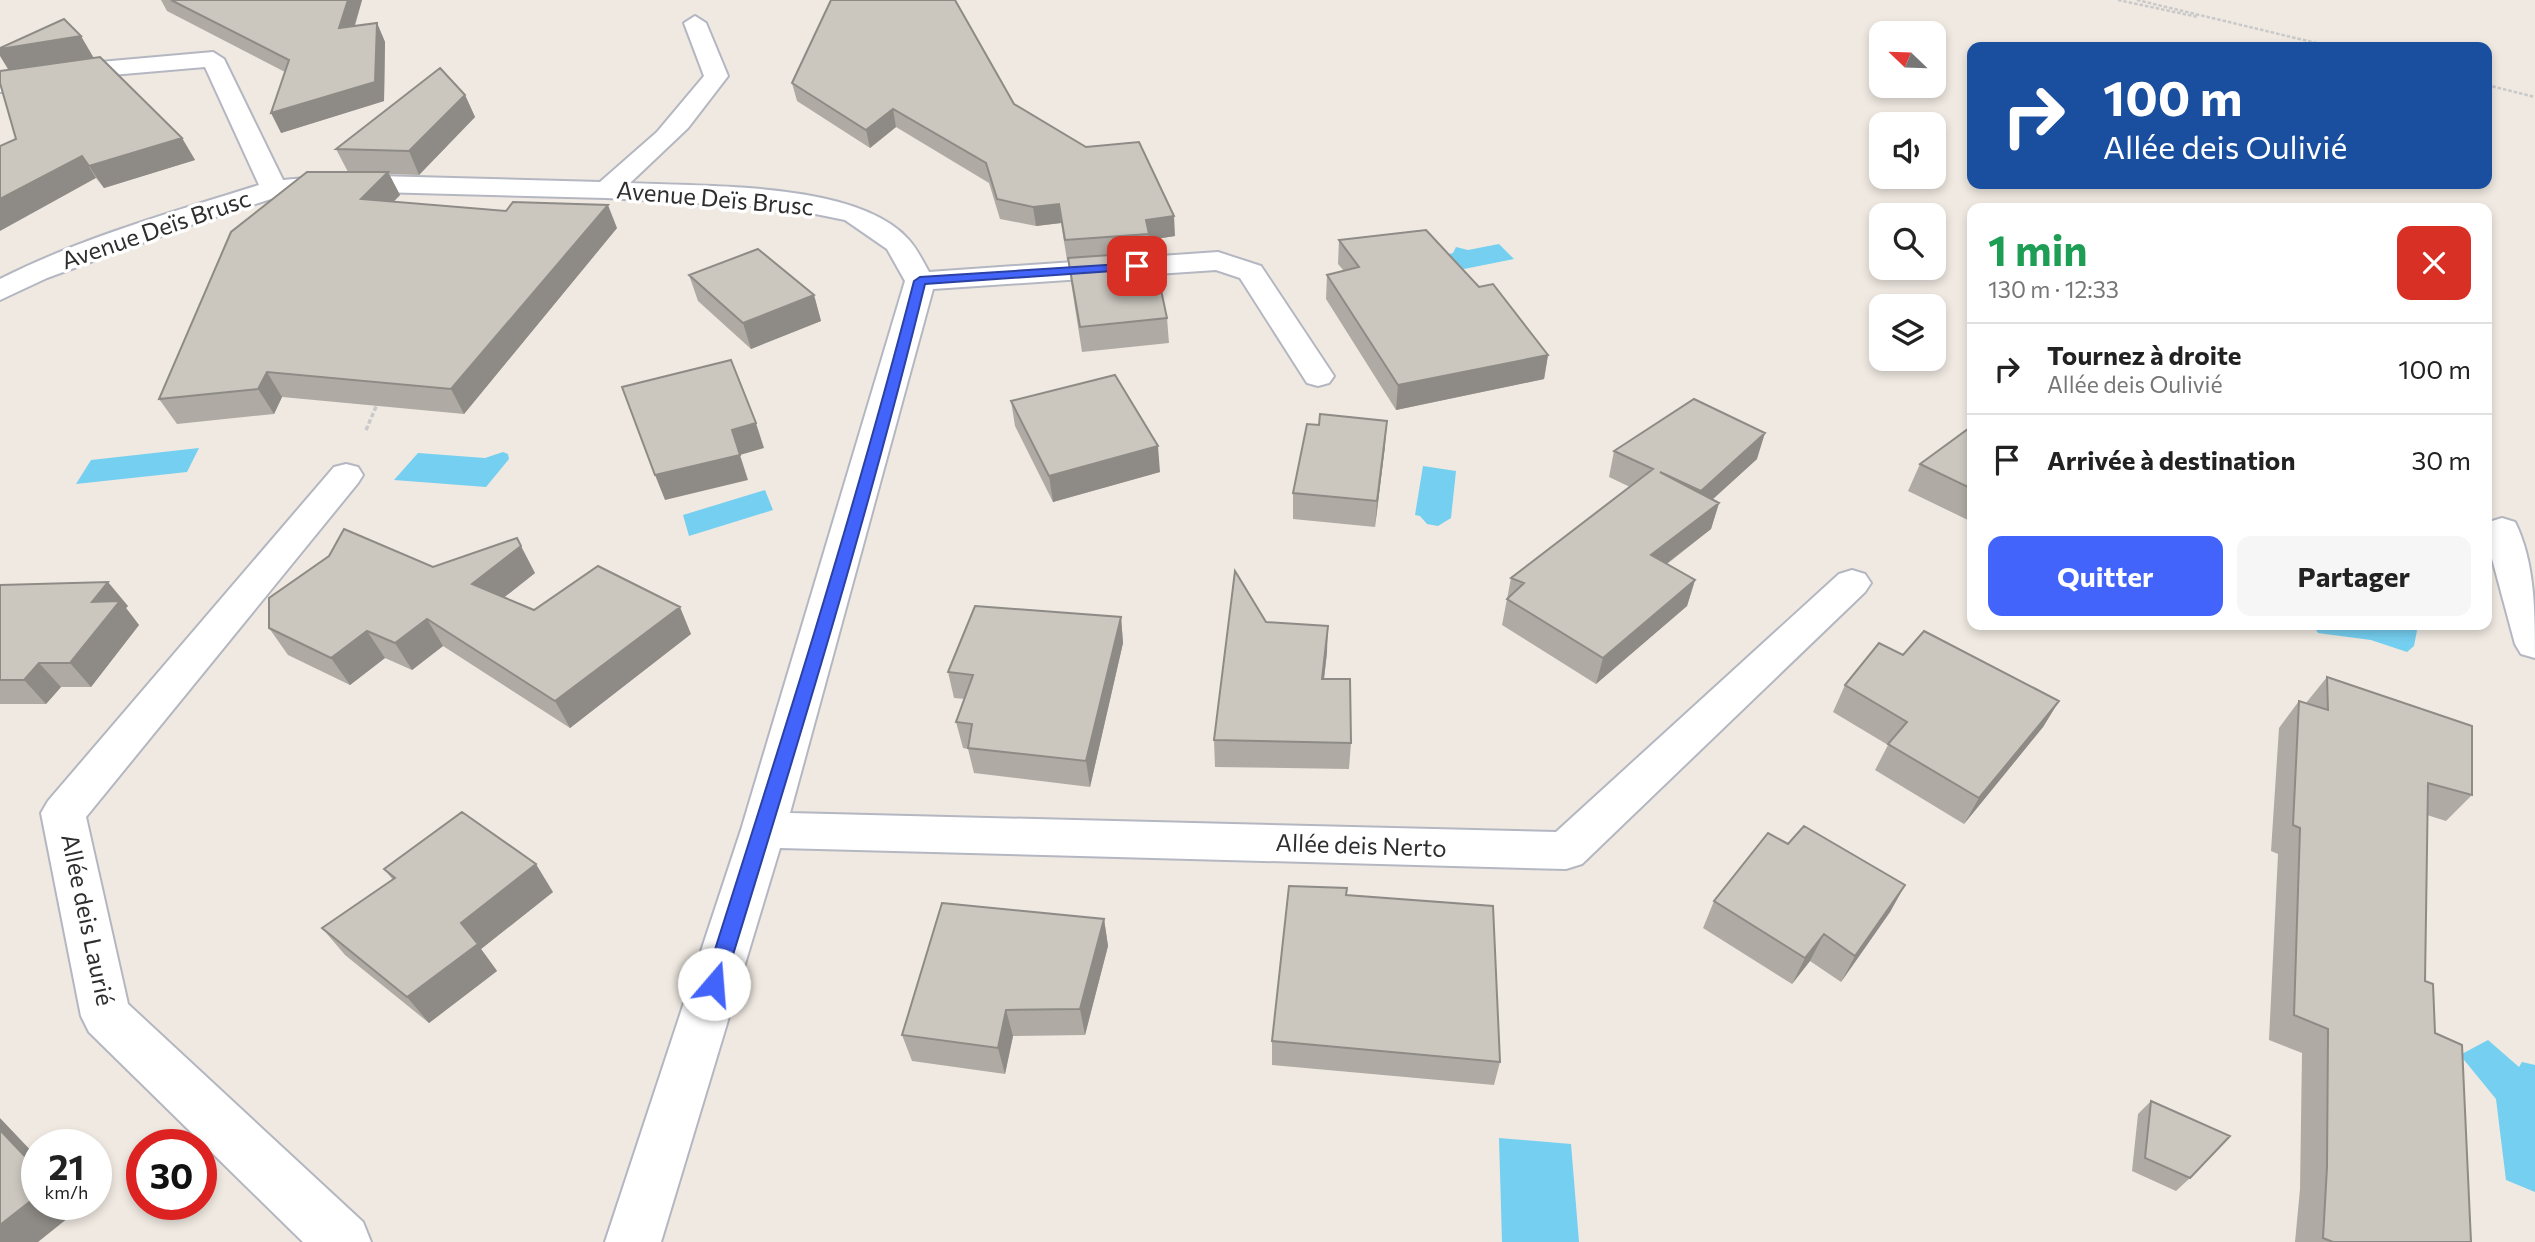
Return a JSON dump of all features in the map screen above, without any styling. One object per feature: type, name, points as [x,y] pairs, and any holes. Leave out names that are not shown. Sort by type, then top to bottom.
[{"type":"street","points":[[606,190],[637,165],[697,106],[716,76],[695,23]]},
{"type":"street","points":[[0,85],[100,69],[212,59],[274,189]]},
{"type":"street","name":"Avenue Deïs Brusc","points":[[0,290],[37,272],[274,189],[340,183],[606,190],[786,200],[854,214],[898,244],[920,281]]},
{"type":"street","points":[[632,1242],[763,830],[900,359],[920,281],[1218,261],[1251,272],[1318,376]]},
{"type":"street","name":"Allée deis Laurié","points":[[343,1242],[106,1016],[63,813],[346,475]]},
{"type":"street","points":[[2502,530],[2535,644]]},
{"type":"street","name":"Allée deis Nerto","points":[[763,830],[1566,851],[1852,583]]},
{"type":"path","points":[[2118,0],[2183,16],[2212,18]]},
{"type":"path","points":[[2137,0],[2312,42]]},
{"type":"path","points":[[2492,86],[2535,97]]},
{"type":"path","points":[[346,475],[379,400]]},
{"type":"water","points":[[1499,244],[1514,259],[1459,270],[1446,255],[1453,253],[1456,247],[1468,250]]},
{"type":"water","points":[[199,448],[187,472],[76,484],[91,460]]},
{"type":"water","points":[[503,452],[508,454],[509,459],[486,487],[394,480],[418,453],[485,458]]},
{"type":"water","points":[[1423,466],[1456,471],[1451,518],[1438,526],[1427,524],[1420,516],[1415,515]]},
{"type":"water","points":[[765,490],[773,510],[689,536],[683,515]]},
{"type":"water","points":[[2316,630],[2417,630],[2414,646],[2407,652],[2371,640],[2318,633]]},
{"type":"water","points":[[2488,1040],[2519,1067],[2522,1062],[2535,1065],[2535,1192],[2506,1180],[2496,1099],[2460,1055]]},
{"type":"water","points":[[1499,1138],[1571,1144],[1579,1242],[1502,1242]]},
{"type":"building","points":[[171,0],[348,0],[339,28],[377,23],[375,82],[271,113],[289,60]]},
{"type":"building","points":[[831,0],[955,0],[1014,104],[1086,147],[1139,142],[1174,216],[1146,220],[1149,234],[1065,240],[1059,204],[1033,207],[997,199],[986,163],[893,109],[866,130],[792,83]]},
{"type":"building","points":[[64,19],[81,36],[0,49],[0,48]]},
{"type":"building","points":[[100,57],[182,138],[89,166],[82,156],[0,199],[0,146],[16,139],[0,83],[0,71]]},
{"type":"building","points":[[440,68],[465,95],[409,151],[336,149]]},
{"type":"building","points":[[307,172],[388,172],[361,199],[506,211],[513,202],[608,205],[451,389],[267,372],[258,389],[159,399],[231,232]]},
{"type":"building","points":[[1426,230],[1479,287],[1493,284],[1548,355],[1398,385],[1327,275],[1359,267],[1339,240]]},
{"type":"building","points":[[758,249],[814,295],[743,323],[689,275]]},
{"type":"building","points":[[1153,252],[1167,318],[1080,327],[1068,258]]},
{"type":"building","points":[[731,360],[756,423],[732,430],[740,455],[655,475],[622,387]]},
{"type":"building","points":[[1115,375],[1158,446],[1049,476],[1011,401]]},
{"type":"building","points":[[1694,399],[1765,433],[1701,491],[1660,472],[1719,503],[1651,555],[1695,580],[1603,658],[1507,599],[1524,583],[1511,578],[1653,469],[1614,451]]},
{"type":"building","points":[[1320,414],[1387,421],[1377,501],[1293,493],[1307,424],[1319,425]]},
{"type":"building","points":[[1967,430],[1967,487],[1920,464]]},
{"type":"building","points":[[344,529],[433,567],[517,538],[521,546],[472,584],[534,610],[598,566],[680,607],[555,701],[427,619],[395,643],[367,631],[331,658],[269,628],[269,598],[329,556]]},
{"type":"building","points":[[1235,571],[1266,622],[1328,626],[1322,679],[1350,679],[1351,743],[1214,740]]},
{"type":"building","points":[[108,582],[92,602],[120,601],[70,663],[39,663],[24,680],[0,680],[0,585]]},
{"type":"building","points":[[975,606],[1121,617],[1086,761],[968,748],[972,724],[956,722],[973,675],[948,672]]},
{"type":"building","points":[[1924,631],[2059,701],[1979,798],[1888,744],[1907,722],[1845,685],[1879,643],[1903,655]]},
{"type":"building","points":[[2327,677],[2472,726],[2472,795],[2428,783],[2425,981],[2433,984],[2435,1033],[2462,1045],[2471,1242],[2333,1242],[2323,1238],[2327,1167],[2328,1029],[2294,1015],[2300,828],[2293,825],[2299,701],[2328,710]]},
{"type":"building","points":[[462,812],[536,864],[461,923],[478,944],[407,997],[322,928],[395,878],[384,869]]},
{"type":"building","points":[[1804,826],[1905,885],[1855,956],[1824,934],[1805,958],[1714,901],[1768,833],[1788,844]]},
{"type":"building","points":[[1289,886],[1347,888],[1346,895],[1493,906],[1500,1062],[1272,1041]]},
{"type":"building","points":[[942,903],[1104,919],[1080,1009],[1006,1010],[998,1048],[902,1035]]},
{"type":"building","points":[[2151,1101],[2230,1136],[2190,1178],[2145,1158]]},
{"type":"building","points":[[0,1130],[21,1152],[21,1209],[0,1225]]},
{"type":"route","points":[[714,984],[771,804],[900,359],[920,281],[1137,266]]}]
